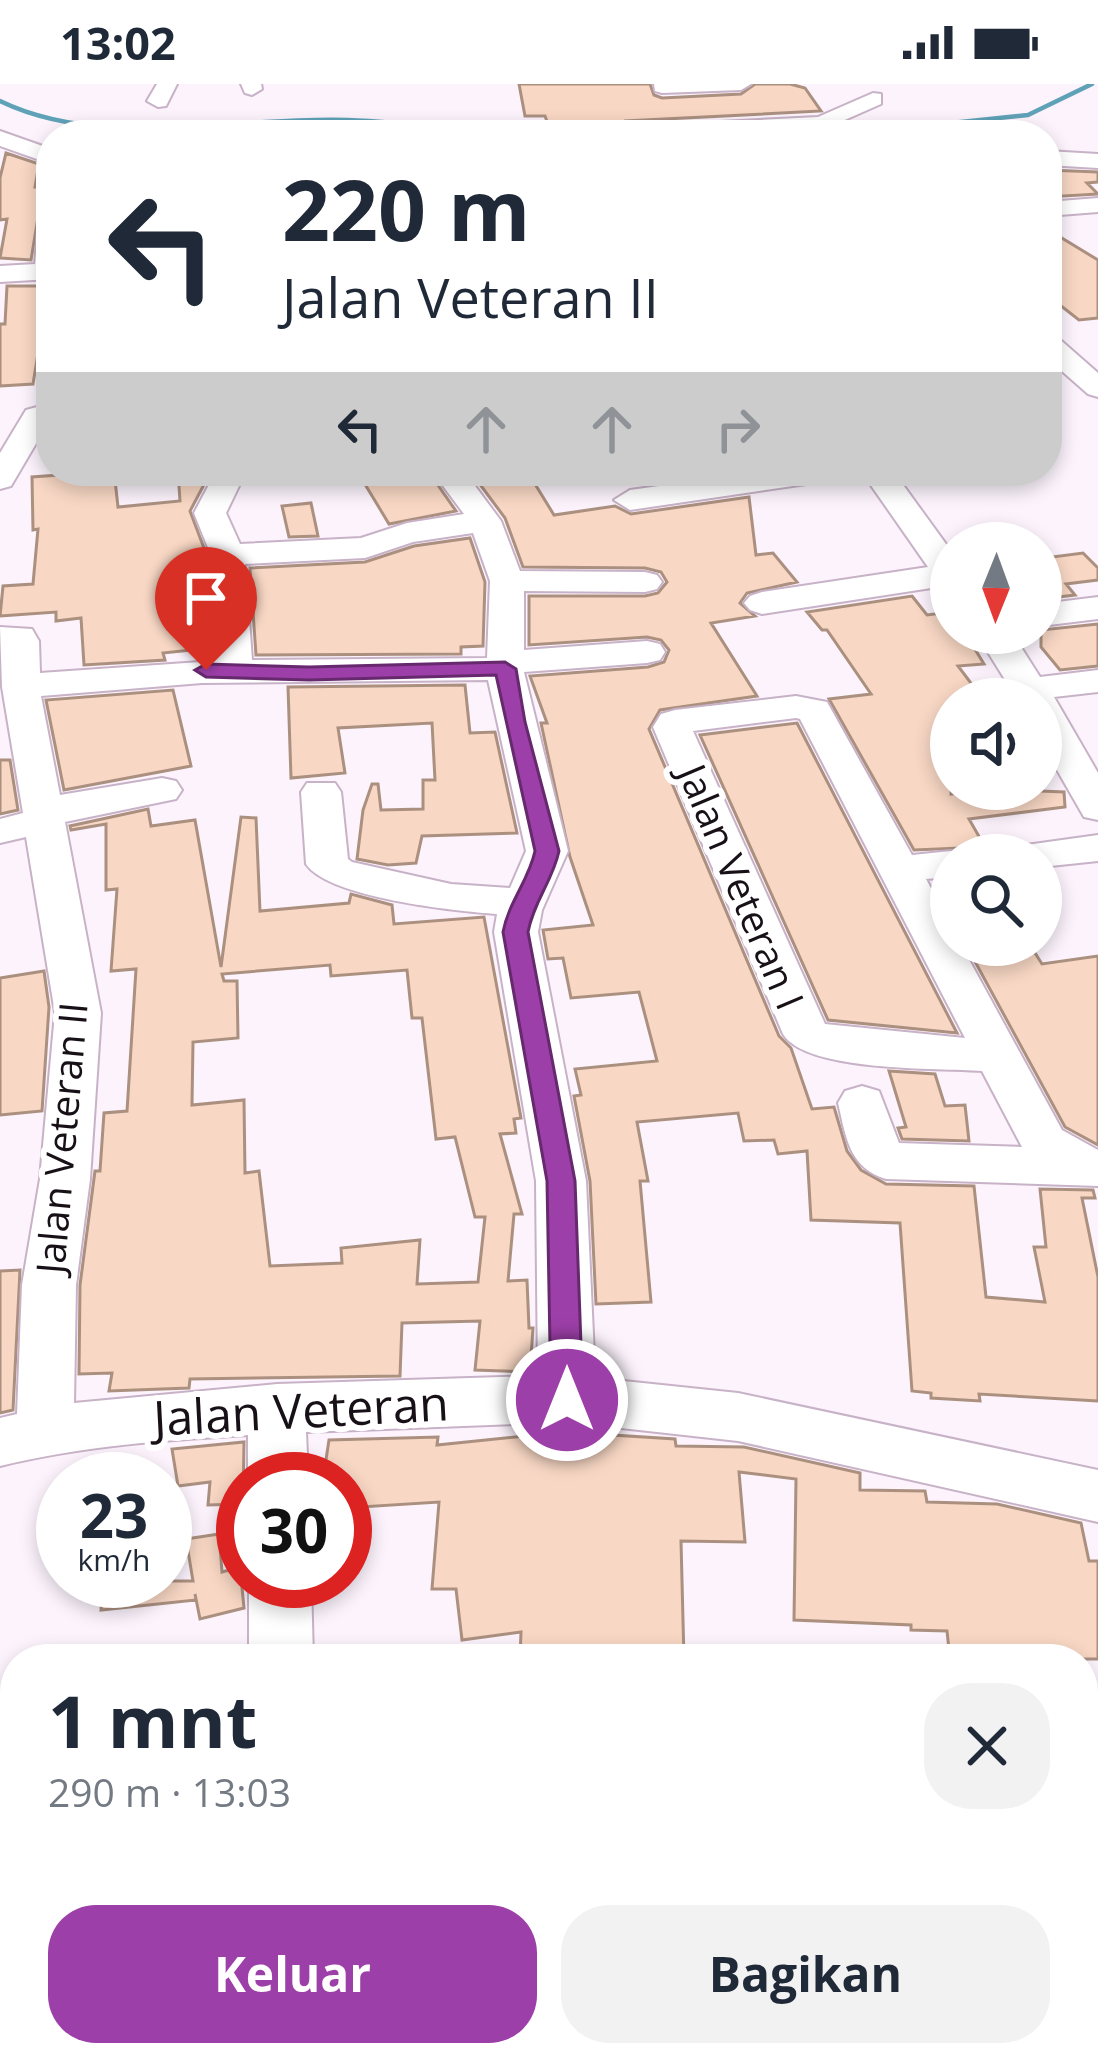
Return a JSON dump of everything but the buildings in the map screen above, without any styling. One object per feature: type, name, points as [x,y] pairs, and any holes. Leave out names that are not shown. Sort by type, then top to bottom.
[{"type":"street","points":[[676,120],[661,86],[741,84]]},
{"type":"street","points":[[828,120],[873,99]]},
{"type":"street","points":[[0,139],[36,152]]},
{"type":"street","points":[[1062,159],[1098,160]]},
{"type":"street","points":[[1086,206],[1098,228]]},
{"type":"street","points":[[0,274],[36,272]]},
{"type":"street","points":[[1062,356],[1098,388]]},
{"type":"street","points":[[1064,392],[1098,388]]},
{"type":"street","points":[[0,421],[36,412]]},
{"type":"street","points":[[0,479],[36,423]]},
{"type":"street","points":[[224,486],[210,513],[228,555],[234,672]]},
{"type":"street","points":[[459,486],[485,520],[507,581],[505,665],[514,722],[547,851],[543,868],[521,902],[516,932],[561,1181],[567,1400]]},
{"type":"street","points":[[630,500],[728,486]]},
{"type":"street","points":[[888,486],[930,546]]},
{"type":"street","points":[[228,555],[365,548],[407,533],[485,520]]},
{"type":"street","points":[[762,603],[930,577]]},
{"type":"street","points":[[507,581],[645,582]]},
{"type":"street","points":[[1062,612],[1098,608]]},
{"type":"street","name":"Jalan Veteran II","points":[[0,638],[19,637],[21,641],[14,698],[46,815],[78,1013],[64,1179],[23,1436]]},
{"type":"street","points":[[14,698],[157,671],[505,665],[647,652]]},
{"type":"street","points":[[1062,691],[1098,681]]},
{"type":"street","name":"Jalan Veteran I","points":[[995,1056],[832,1044],[806,1034],[673,724],[679,719],[796,707],[814,710],[1044,1142],[1094,1168]]},
{"type":"street","points":[[1062,745],[1098,808]]},
{"type":"street","points":[[0,831],[46,815],[162,790]]},
{"type":"street","points":[[322,791],[327,864],[338,872],[451,896],[521,902]]},
{"type":"street","points":[[1062,852],[1098,848]]},
{"type":"street","points":[[900,869],[930,865]]},
{"type":"street","points":[[862,1103],[875,1150],[886,1161],[1094,1168]]},
{"type":"street","name":"Jalan Veteran","points":[[23,1436],[277,1408],[567,1400],[738,1417],[1098,1497]]},
{"type":"street","points":[[277,1408],[278,1452]]},
{"type":"street","points":[[280,1608],[281,1644]]},
{"type":"waterway","points":[[980,120],[1028,115],[1092,84]]},
{"type":"waterway","points":[[0,101],[61,120]]},
{"type":"waterway","points":[[304,120],[347,120]]},
{"type":"route","points":[[206,670],[309,674],[505,669],[547,851],[543,868],[521,902],[516,932],[561,1181],[567,1400]]}]
